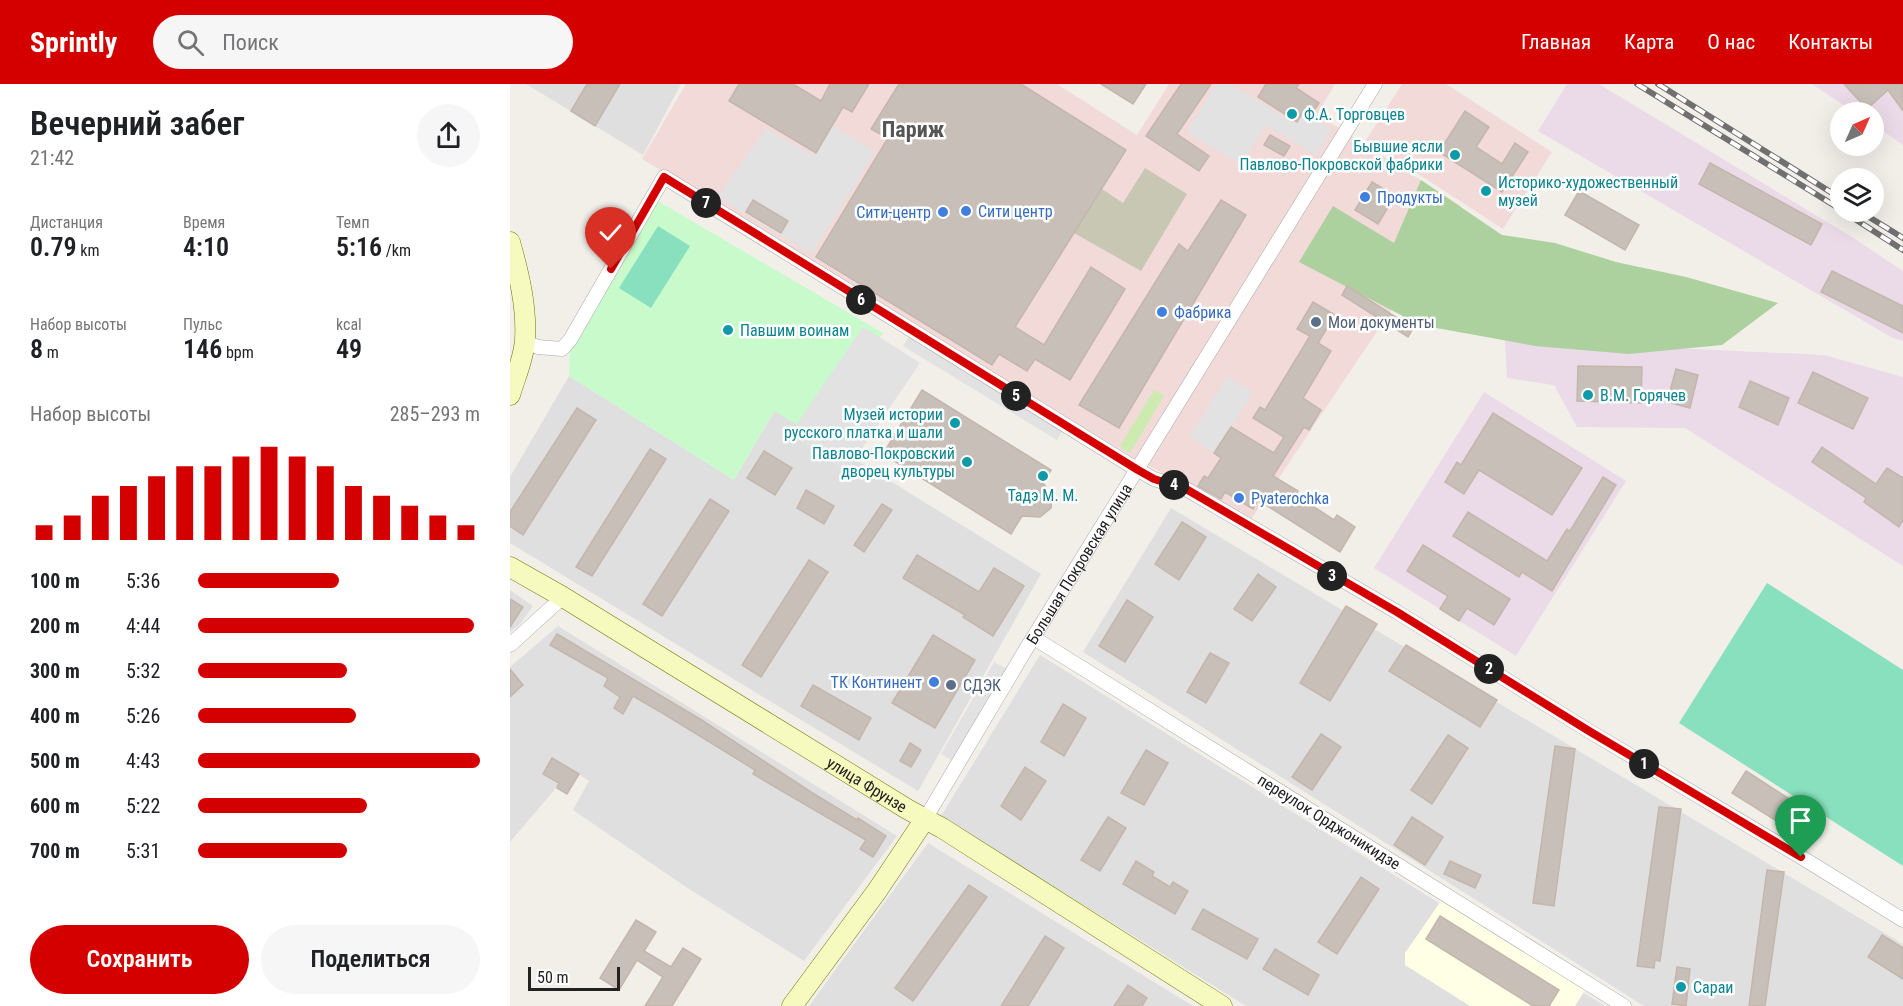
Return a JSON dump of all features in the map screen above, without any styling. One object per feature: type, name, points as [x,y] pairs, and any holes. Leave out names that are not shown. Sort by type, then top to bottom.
[{"type":"main road","points":[[510,242],[520,277],[525,315],[525,342],[510,395]]},
{"type":"main road","name":"улица Фрунзе","points":[[510,567],[942,828],[1222,1006]]},
{"type":"main road","name":"Большая Покровская улица","points":[[792,1006],[877,891],[925,819]]},
{"type":"street","name":"Большая Покровская улица","points":[[925,819],[1375,84]]},
{"type":"street","points":[[525,342],[538,347],[562,349],[570,340],[664,177],[1138,470],[1154,479],[1186,489],[1391,609],[1903,920]]},
{"type":"street","points":[[510,645],[563,597]]},
{"type":"street","name":"переулок Орджоникидзе","points":[[1034,638],[1624,1006]]},
{"type":"shaded area","points":[[526,84],[681,84],[643,155]]},
{"type":"shaded area","points":[[686,84],[1057,84],[1137,135],[1169,84],[1335,84],[1317,114],[1461,206],[1250,521],[1131,456],[642,159]]},
{"type":"shaded area","points":[[1216,84],[1230,84],[1297,124],[1304,112],[1332,129],[1316,155],[1266,125],[1241,165],[1187,132]]},
{"type":"shaded area","name":"Историко-художественный музей","points":[[1402,84],[1446,84],[1552,152],[1503,229],[1366,140]]},
{"type":"shaded area","points":[[1567,84],[1599,84],[1852,237],[1903,271],[1903,341],[1891,337],[1538,131]]},
{"type":"shaded area","points":[[1812,84],[1903,84],[1903,145],[1884,132],[1884,102],[1839,102]]},
{"type":"shaded area","points":[[832,125],[875,152],[812,254],[718,197],[766,128],[813,156]]},
{"type":"shaded area","points":[[1145,168],[1187,194],[1141,271],[1074,233],[1102,189],[1123,203]]},
{"type":"shaded area","points":[[863,327],[920,363],[846,472],[790,434]]},
{"type":"shaded area","points":[[911,334],[1064,428],[1057,440],[903,346]]},
{"type":"shaded area","points":[[1505,340],[1824,355],[1903,377],[1903,566],[1685,428],[1577,427],[1554,385],[1507,378]]},
{"type":"shaded area","points":[[569,376],[734,480],[775,410],[1041,574],[918,791],[510,543],[510,477]]},
{"type":"shaded area","points":[[1228,376],[1253,393],[1214,453],[1189,436]]},
{"type":"shaded area","points":[[1484,392],[1626,481],[1516,656],[1374,568]]},
{"type":"shaded area","points":[[1171,508],[1903,944],[1903,1006],[1644,1006],[1083,652]]},
{"type":"shaded area","points":[[510,590],[533,606],[520,624],[510,632]]},
{"type":"shaded area","points":[[558,626],[897,836],[804,961],[686,887],[573,810],[589,781],[579,774],[567,794],[556,788],[510,842],[510,667]]},
{"type":"shaded area","points":[[1040,655],[1605,1006],[1246,1006],[941,816]]},
{"type":"shaded area","points":[[994,662],[1007,669],[953,761],[941,754]]},
{"type":"shaded area","points":[[928,843],[1193,1006],[809,1006]]},
{"type":"shaded area","points":[[1441,901],[1585,990],[1575,1006],[1470,1006],[1405,965],[1405,953]]},
{"type":"green space","points":[[1421,180],[1502,235],[1555,243],[1616,262],[1686,277],[1778,303],[1722,345],[1629,354],[1535,346],[1420,325],[1299,262],[1333,206],[1394,243]]},
{"type":"green space","points":[[656,200],[883,333],[816,436],[774,411],[734,480],[569,376],[570,347]]},
{"type":"green space","points":[[658,226],[690,246],[651,308],[619,288]]},
{"type":"green space","points":[[1154,390],[1164,396],[1130,453],[1120,446]]},
{"type":"green space","points":[[1767,583],[1903,670],[1903,866],[1679,723]]},
{"type":"building","points":[[587,84],[620,84],[595,126],[571,111]]},
{"type":"building","points":[[739,84],[793,84],[821,101],[830,84],[869,84],[852,112],[843,107],[816,153],[729,101]]},
{"type":"building","name":"Сити центр","points":[[899,84],[1021,84],[1126,150],[1015,327],[1044,345],[1091,267],[1125,289],[1070,380],[1035,359],[1027,371],[999,354],[992,365],[816,257],[888,138],[871,129]]},
{"type":"building","points":[[1101,84],[1146,84],[1133,104]]},
{"type":"building","points":[[1181,84],[1211,84],[1177,134],[1209,156],[1199,171],[1146,136]]},
{"type":"building","points":[[1266,84],[1299,84],[1296,88],[1319,103],[1312,114],[1305,109],[1297,122],[1258,97]]},
{"type":"building","points":[[1844,84],[1903,84],[1903,111],[1888,90],[1875,102],[1861,102]]},
{"type":"building","points":[[1465,111],[1489,127],[1476,147],[1502,164],[1515,143],[1528,152],[1502,192],[1439,152]]},
{"type":"building","points":[[1270,135],[1290,146],[1284,156],[1264,145]]},
{"type":"building","points":[[1710,163],[1822,224],[1811,245],[1699,184]]},
{"type":"building","points":[[1372,182],[1395,196],[1378,224],[1355,210]]},
{"type":"building","points":[[1579,191],[1639,225],[1625,250],[1565,215]]},
{"type":"building","points":[[753,200],[788,221],[781,233],[746,212]]},
{"type":"building","name":"Фабрика","points":[[1221,200],[1246,215],[1119,428],[1079,405],[1179,244],[1188,251]]},
{"type":"building","points":[[1832,271],[1903,306],[1903,333],[1821,292]]},
{"type":"building","points":[[1347,286],[1413,328],[1408,337],[1342,295]]},
{"type":"building","points":[[1313,302],[1335,315],[1318,343],[1331,351],[1303,398],[1321,410],[1309,430],[1304,427],[1273,476],[1298,491],[1296,495],[1334,520],[1337,515],[1355,527],[1340,552],[1258,500],[1253,509],[1225,492],[1221,499],[1198,486],[1204,476],[1208,478],[1221,458],[1214,453],[1231,427],[1274,453],[1284,437],[1253,418],[1260,407],[1265,410],[1310,336],[1297,329]]},
{"type":"building","points":[[1578,366],[1642,367],[1641,403],[1577,401]]},
{"type":"building","points":[[1676,369],[1698,375],[1690,408],[1667,402]]},
{"type":"building","points":[[1813,372],[1868,398],[1853,429],[1798,403]]},
{"type":"building","points":[[1750,381],[1789,398],[1778,425],[1739,407]]},
{"type":"building","name":"Павлово-Покровский дворец культуры","points":[[922,390],[1051,470],[1043,483],[1052,496],[1051,508],[1040,517],[1022,516],[1011,534],[883,454]]},
{"type":"building","points":[[577,408],[596,420],[523,535],[510,526],[510,512]]},
{"type":"building","points":[[1493,413],[1582,468],[1552,515],[1479,470],[1464,494],[1445,482],[1457,462],[1461,465]]},
{"type":"building","points":[[1822,447],[1876,484],[1887,468],[1903,478],[1903,520],[1899,527],[1864,502],[1866,498],[1812,462]]},
{"type":"building","points":[[650,449],[666,459],[592,576],[576,567]]},
{"type":"building","points":[[764,451],[792,468],[775,495],[747,478]]},
{"type":"building","points":[[1603,477],[1616,485],[1552,591],[1522,572],[1519,577],[1453,536],[1468,512],[1547,561],[1567,529],[1570,531]]},
{"type":"building","points":[[806,490],[834,506],[824,524],[797,508]]},
{"type":"building","points":[[710,499],[729,511],[662,616],[643,604]]},
{"type":"building","points":[[882,504],[892,510],[864,552],[854,545]]},
{"type":"building","points":[[1182,522],[1206,537],[1179,580],[1155,564]]},
{"type":"building","points":[[1423,545],[1510,599],[1494,625],[1467,608],[1459,621],[1440,609],[1448,596],[1407,571]]},
{"type":"building","points":[[917,555],[979,592],[994,568],[1024,586],[993,636],[963,617],[965,615],[903,578]]},
{"type":"building","points":[[809,560],[828,572],[761,677],[742,665]]},
{"type":"building","points":[[1258,574],[1276,587],[1252,621],[1234,609]]},
{"type":"building","points":[[510,599],[523,607],[510,627]]},
{"type":"building","points":[[1127,600],[1153,617],[1125,662],[1099,646]]},
{"type":"building","points":[[1346,606],[1377,624],[1330,701],[1300,683]]},
{"type":"building","points":[[557,634],[700,719],[811,792],[886,836],[873,857],[860,849],[866,840],[753,774],[755,770],[633,696],[623,714],[614,708],[620,697],[604,686],[608,678],[550,645]]},
{"type":"building","name":"ТК Континент","points":[[933,635],[975,660],[935,728],[892,703]]},
{"type":"building","points":[[1406,645],[1497,700],[1480,727],[1389,671]]},
{"type":"building","points":[[1210,653],[1229,663],[1206,703],[1187,692]]},
{"type":"building","points":[[510,669],[523,685],[510,697]]},
{"type":"building","points":[[813,685],[871,718],[859,740],[801,706]]},
{"type":"building","points":[[1063,704],[1086,718],[1064,756],[1041,742]]},
{"type":"building","points":[[1321,734],[1341,747],[1312,790],[1292,777]]},
{"type":"building","points":[[1448,735],[1468,748],[1432,804],[1411,790]]},
{"type":"building","points":[[910,743],[921,750],[911,767],[900,761]]},
{"type":"building","points":[[1555,746],[1575,749],[1554,906],[1533,903]]},
{"type":"building","points":[[1146,750],[1168,763],[1144,805],[1121,793]]},
{"type":"building","points":[[552,758],[579,774],[567,794],[557,788],[559,783],[543,774]]},
{"type":"building","points":[[1025,767],[1046,781],[1021,820],[1001,806]]},
{"type":"building","points":[[1746,771],[1808,811],[1794,832],[1732,793]]},
{"type":"building","points":[[1659,807],[1681,809],[1660,961],[1655,960],[1654,968],[1637,966]]},
{"type":"building","points":[[1108,817],[1126,828],[1100,871],[1081,860]]},
{"type":"building","points":[[1412,817],[1443,837],[1425,865],[1394,845]]},
{"type":"building","points":[[1136,861],[1154,872],[1152,876],[1170,887],[1173,882],[1188,891],[1175,914],[1123,884]]},
{"type":"building","points":[[1450,861],[1481,875],[1475,888],[1444,874]]},
{"type":"building","points":[[1767,870],[1784,872],[1765,1006],[1749,1006]]},
{"type":"building","points":[[1361,877],[1379,889],[1337,954],[1318,942]]},
{"type":"building","points":[[969,885],[987,897],[913,1001],[895,988]]},
{"type":"building","points":[[1203,909],[1258,939],[1247,959],[1192,929]]},
{"type":"building","points":[[1440,916],[1559,990],[1549,1006],[1533,1006],[1426,939]]},
{"type":"building","points":[[636,920],[656,932],[644,951],[671,967],[683,948],[701,959],[672,1006],[645,1006],[663,977],[637,960],[619,990],[600,978]]},
{"type":"building","points":[[1882,935],[1903,948],[1903,979],[1868,957]]},
{"type":"building","points":[[1045,936],[1064,948],[1028,1006],[1001,1006]]},
{"type":"building","points":[[1275,949],[1319,975],[1308,995],[1263,969]]},
{"type":"building","name":"Сараи","points":[[1677,967],[1690,969],[1686,1006],[1672,1004]]},
{"type":"building","points":[[1128,985],[1147,998],[1142,1006],[1114,1006]]},
{"type":"railway","points":[[1637,84],[1830,203]]},
{"type":"railway","points":[[1658,84],[1830,192]]},
{"type":"railway","points":[[1860,222],[1903,250]]},
{"type":"railway","points":[[1877,222],[1903,238]]},
{"type":"place","name":"Ф.А. Торговцев","points":[[1292,114]]},
{"type":"place","name":"Бывшие ясли Павлово-Покровской фабрики","points":[[1455,155]]},
{"type":"place","name":"Историко-художественный музей","points":[[1486,191]]},
{"type":"place","name":"Продукты","points":[[1365,197]]},
{"type":"place","name":"Сити центр","points":[[966,211]]},
{"type":"place","name":"Сити-центр","points":[[943,212]]},
{"type":"place","name":"Фабрика","points":[[1162,312]]},
{"type":"place","name":"Мои документы","points":[[1316,322]]},
{"type":"place","name":"Павшим воинам","points":[[728,330]]},
{"type":"place","name":"В.М. Горячев","points":[[1588,395]]},
{"type":"place","name":"Музей истории русского платка и шали","points":[[955,423]]},
{"type":"place","name":"Павлово-Покровский дворец культуры","points":[[967,462]]},
{"type":"place","name":"Тадэ М. М.","points":[[1043,476]]},
{"type":"place","name":"Pyaterochka","points":[[1239,498]]},
{"type":"place","name":"ТК Континент","points":[[934,682]]},
{"type":"place","name":"СДЭК","points":[[951,685]]},
{"type":"place","name":"Сараи","points":[[1681,987]]},
{"type":"district","name":"Париж","points":[[913,129]]},
{"type":"route","points":[[611,269],[664,177],[1138,470],[1154,479],[1186,489],[1386,606],[1589,731],[1801,857]]}]
